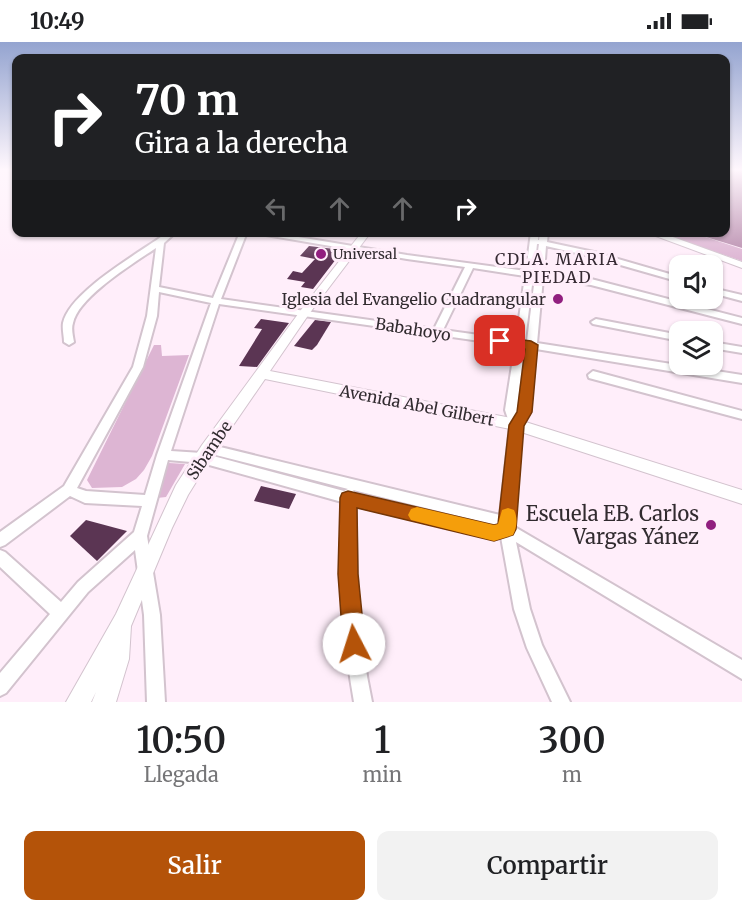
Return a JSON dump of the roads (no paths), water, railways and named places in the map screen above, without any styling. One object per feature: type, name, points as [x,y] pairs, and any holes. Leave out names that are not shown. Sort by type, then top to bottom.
[{"type":"street","points":[[69,342],[68,322],[80,304],[100,284],[167,237]]},
{"type":"street","points":[[156,702],[153,615],[140,536],[148,501],[163,455],[216,301],[242,237]]},
{"type":"street","points":[[281,237],[591,282],[742,321]]},
{"type":"street","name":"Sibambe","points":[[123,621],[173,508],[205,454],[305,312],[363,237]]},
{"type":"street","points":[[663,237],[742,265]]},
{"type":"street","points":[[561,702],[535,648],[522,609],[506,529],[516,425],[511,410],[526,345],[539,238],[669,277]]},
{"type":"street","points":[[0,540],[69,490],[138,367],[152,316],[160,243]]},
{"type":"street","points":[[437,333],[470,266]]},
{"type":"street","name":"Babahoyo","points":[[156,289],[216,301],[305,312],[742,379]]},
{"type":"street","points":[[723,293],[742,298]]},
{"type":"street","points":[[596,322],[669,336]]},
{"type":"street","points":[[723,347],[742,350]]},
{"type":"street","name":"Avenida Abel Gilbert","points":[[262,374],[516,425],[742,498]]},
{"type":"street","points":[[593,375],[742,416]]},
{"type":"street","points":[[163,455],[205,454],[494,533],[506,529],[742,670]]},
{"type":"street","points":[[69,490],[86,497],[148,501]]},
{"type":"street","points":[[350,492],[348,574],[356,667],[363,702]]},
{"type":"street","points":[[0,687],[61,613],[108,563],[140,536]]},
{"type":"street","points":[[0,557],[61,613]]},
{"type":"street","points":[[78,702],[123,621]]},
{"type":"street","points":[[104,702],[118,659],[123,621]]},
{"type":"place","name":"Universal","points":[[321,254]]},
{"type":"place","name":"Iglesia del Evangelio Cuadrangular","points":[[558,299]]},
{"type":"place","name":"Escuela EB. Carlos Vargas Yánez","points":[[711,525]]},
{"type":"district","name":"CDLA. MARIA PIEDAD","points":[[557,268]]}]
